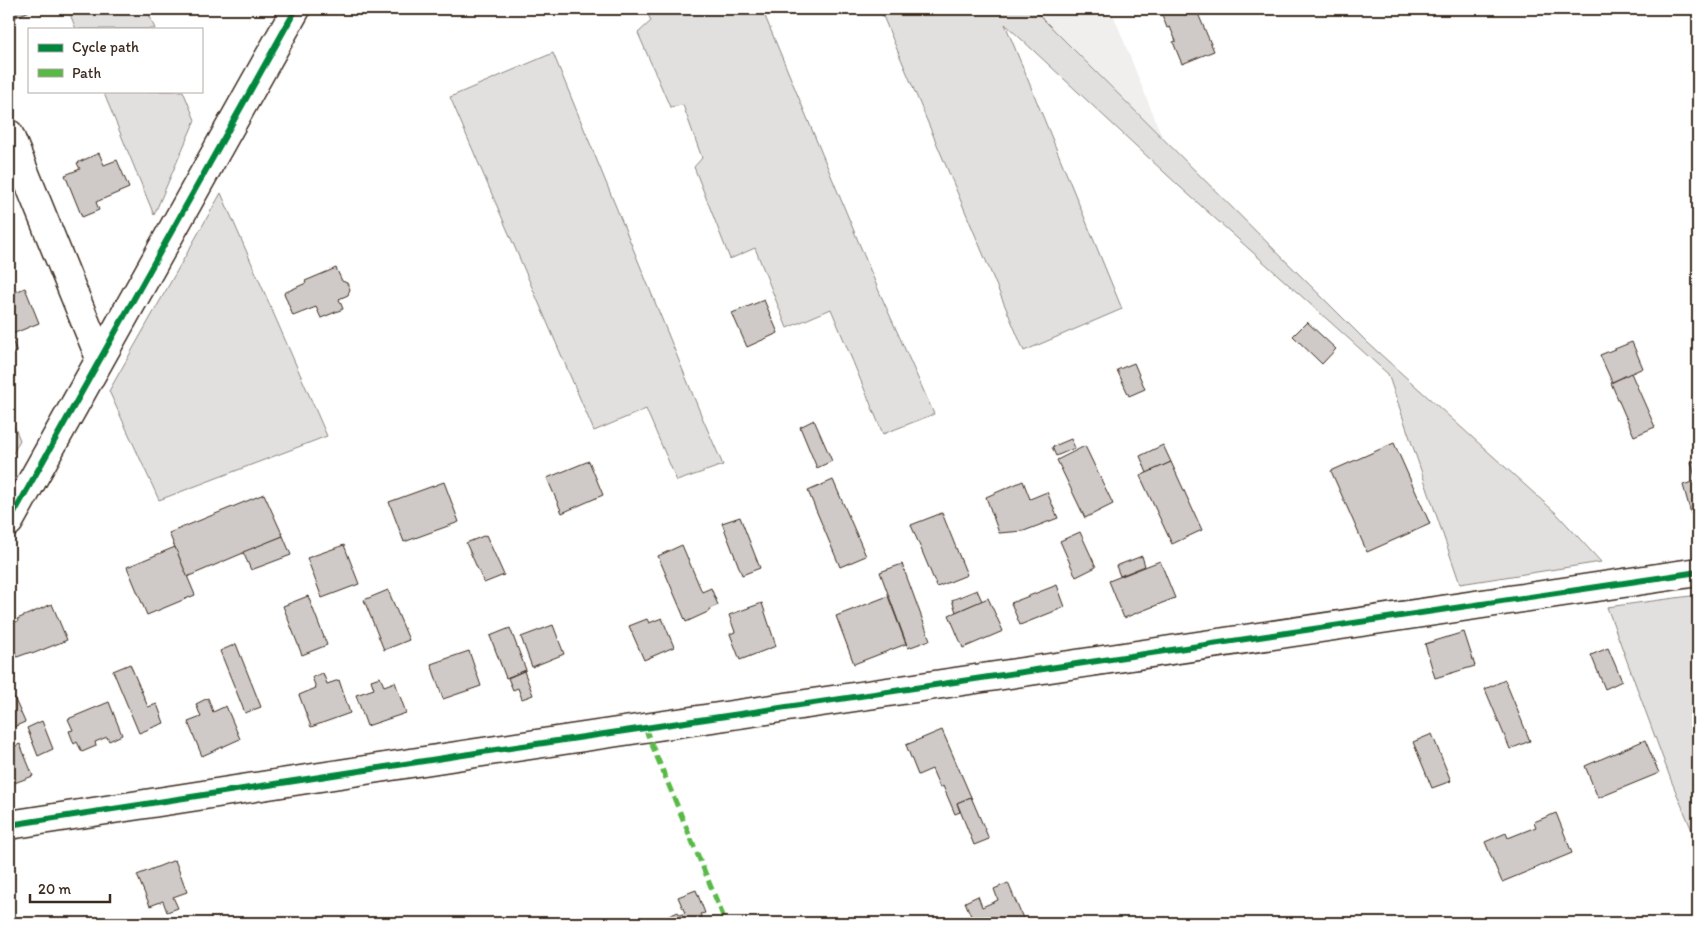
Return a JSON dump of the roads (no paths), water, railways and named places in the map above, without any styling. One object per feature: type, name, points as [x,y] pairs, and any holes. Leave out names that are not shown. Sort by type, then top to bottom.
[{"type":"street","points":[[9,522],[296,9]]},
{"type":"street","points":[[9,134],[100,358]]},
{"type":"street","points":[[9,825],[486,751],[1698,572]]}]
